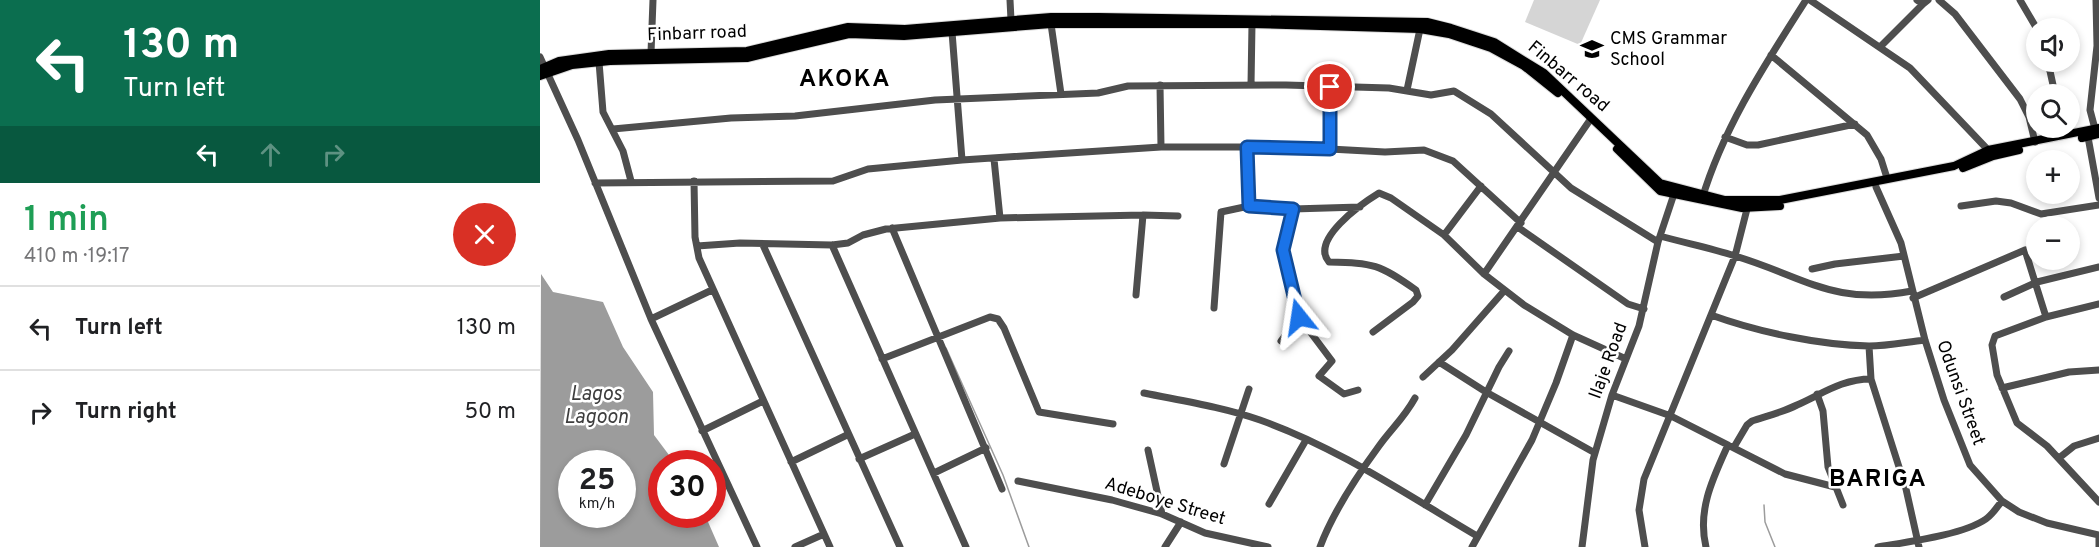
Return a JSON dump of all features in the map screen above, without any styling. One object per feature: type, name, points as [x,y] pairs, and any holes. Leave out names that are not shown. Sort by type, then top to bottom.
[{"type":"main road","name":"Finbarr road","points":[[560,64],[651,53],[730,53],[848,27],[904,29],[1011,20],[1427,22],[1494,42],[1544,73],[1660,183],[1674,192]]},
{"type":"main road","name":"Finbarr road","points":[[560,64],[730,59],[849,34],[904,36],[1099,20],[1420,29],[1467,40],[1499,52],[1540,77],[1590,120],[1654,187],[1747,209],[1781,206],[1955,171],[1991,153],[2088,137],[2098,130]]},
{"type":"main road","points":[[543,71],[560,64]]},
{"type":"main road","name":"Finbarr road","points":[[2080,134],[2098,130]]},
{"type":"main road","name":"Finbarr road","points":[[1703,198],[1770,201],[1954,166],[1991,153],[2060,138]]},
{"type":"street","points":[[651,53],[653,0]]},
{"type":"street","points":[[1010,0],[1011,20]]},
{"type":"street","points":[[1703,198],[1725,137],[1771,55],[1808,0],[1910,68],[1991,153]]},
{"type":"street","points":[[1940,0],[1955,14],[2020,99],[2029,117],[2035,142]]},
{"type":"street","points":[[2020,0],[2031,18]]},
{"type":"street","points":[[2096,0],[2097,60],[2090,110],[2098,130]]},
{"type":"street","points":[[1880,47],[1923,1]]},
{"type":"street","points":[[1051,24],[1061,94]]},
{"type":"street","points":[[1251,85],[1252,24]]},
{"type":"street","points":[[1407,90],[1420,29]]},
{"type":"street","points":[[952,32],[963,160]]},
{"type":"street","points":[[1771,55],[1855,124],[1875,146],[1887,178]]},
{"type":"street","points":[[540,57],[543,71],[596,183],[651,319],[757,547]]},
{"type":"street","points":[[599,62],[603,112],[613,129],[631,181]]},
{"type":"street","points":[[1160,85],[1161,147]]},
{"type":"street","points":[[613,129],[731,118],[795,116],[958,99],[1098,93],[1128,86],[1251,85],[1407,90],[1431,94],[1459,92],[1491,114],[1571,188],[1659,239],[1735,256],[1820,288],[1872,297],[1912,294],[2025,250],[2037,282],[2046,318]]},
{"type":"street","points":[[1330,87],[1330,149]]},
{"type":"street","points":[[1484,274],[1520,225],[1553,172],[1590,120]]},
{"type":"street","points":[[1725,137],[1747,145],[1758,145],[1855,124]]},
{"type":"street","points":[[2088,137],[2099,198]]},
{"type":"street","points":[[596,183],[833,181],[868,169],[963,160],[1161,147],[1247,147],[1385,152],[1424,150],[1446,157],[1481,186],[1520,225],[1628,303],[1644,309]]},
{"type":"street","points":[[1247,147],[1249,206]]},
{"type":"street","points":[[994,159],[1000,218]]},
{"type":"street","points":[[694,181],[697,246],[712,290],[830,547]]},
{"type":"street","points":[[1444,235],[1481,186]]},
{"type":"street","name":"Odunsi Street","points":[[1876,187],[1901,243],[1925,340],[1944,400],[1970,465],[2002,501],[2029,518],[2099,535]]},
{"type":"street","name":"Ilaje Road","points":[[1582,547],[1595,453],[1612,395],[1644,309],[1659,239],[1674,192]]},
{"type":"street","points":[[1373,332],[1402,312],[1418,294],[1402,280],[1376,266],[1360,262],[1327,261],[1326,239],[1376,194],[1382,194],[1444,235],[1504,291],[1573,335],[1626,358]]},
{"type":"street","points":[[1961,206],[1996,201],[2011,202],[2041,214],[2099,205]]},
{"type":"street","points":[[1214,308],[1221,212],[1249,206],[1293,209],[1360,207]]},
{"type":"street","points":[[1293,209],[1283,250],[1299,317],[1332,360],[1319,373],[1321,378],[1344,394],[1358,390]]},
{"type":"street","points":[[1645,547],[1640,524],[1640,497],[1659,439],[1671,416],[1735,256],[1747,209]]},
{"type":"street","points":[[1136,295],[1143,215]]},
{"type":"street","points":[[697,246],[832,245],[892,228],[1000,218],[1178,216]]},
{"type":"street","points":[[892,228],[940,337],[1002,489]]},
{"type":"street","points":[[763,244],[900,547]]},
{"type":"street","points":[[832,245],[934,472],[963,546]]},
{"type":"street","points":[[1812,269],[1904,256]]},
{"type":"street","points":[[2004,297],[2037,282],[2099,267]]},
{"type":"street","points":[[651,319],[712,290]]},
{"type":"street","points":[[1423,377],[1504,291]]},
{"type":"street","points":[[2099,304],[2046,318],[1995,336],[1992,345],[2002,388],[2017,423],[2059,458],[2099,502]]},
{"type":"street","points":[[1711,315],[1754,329],[1869,345],[1925,340]]},
{"type":"street","points":[[882,359],[990,317],[998,319],[1042,415],[1113,424]]},
{"type":"street","points":[[1281,341],[1299,317]]},
{"type":"street","points":[[1472,547],[1521,462],[1539,423],[1573,335]]},
{"type":"street","points":[[1869,345],[1871,379],[1906,489],[1918,544]]},
{"type":"street","points":[[1425,505],[1466,435],[1509,351]]},
{"type":"street","points":[[1439,362],[1539,423],[1595,453]]},
{"type":"street","points":[[2002,388],[2069,372],[2099,370]]},
{"type":"street","points":[[1706,547],[1701,528],[1705,502],[1731,446],[1747,425],[1791,408],[1840,384],[1871,379]]},
{"type":"street","points":[[1224,464],[1248,389]]},
{"type":"street","points":[[1144,393],[1240,414],[1306,440],[1364,469],[1477,536]]},
{"type":"street","points":[[1817,394],[1823,411],[1828,467],[1843,505]]},
{"type":"street","points":[[1612,395],[1671,416],[1785,474],[1835,487]]},
{"type":"street","points":[[1320,547],[1331,522],[1364,469],[1387,435],[1404,418],[1415,398]]},
{"type":"street","points":[[702,431],[763,401]]},
{"type":"street","points":[[859,459],[915,434]]},
{"type":"street","points":[[790,462],[848,435]]},
{"type":"street","points":[[2059,458],[2074,446],[2099,438]]},
{"type":"street","points":[[1269,504],[1306,440]]},
{"type":"street","points":[[934,472],[986,448]]},
{"type":"street","points":[[1148,450],[1162,514]]},
{"type":"street","name":"Adeboye Street","points":[[1018,481],[1081,493],[1162,514],[1205,533],[1268,547]]},
{"type":"street","points":[[1878,547],[1918,544],[1978,523],[1989,517],[2002,501]]},
{"type":"street","points":[[1164,547],[1180,522]]},
{"type":"street","points":[[795,547],[824,534]]},
{"type":"street","points":[[2099,535],[2099,547]]},
{"type":"shaded area","points":[[1534,0],[1600,0],[1580,45],[1525,22]]},
{"type":"water","name":"Lagos Lagoon","points":[[541,274],[553,292],[603,302],[623,347],[653,392],[654,435],[665,450],[648,450],[648,528],[711,528],[719,547],[540,547]]},
{"type":"waterway","points":[[946,348],[1003,475],[1029,547]]},
{"type":"waterway","points":[[1764,505],[1765,522],[1775,547]]},
{"type":"place","name":"CMS Grammar School","points":[[1592,49]]},
{"type":"district","name":"AKOKA","points":[[845,80]]},
{"type":"district","name":"BARIGA","points":[[1878,480]]},
{"type":"route","points":[[1299,317],[1283,250],[1293,209],[1249,206],[1247,147],[1330,149],[1330,87]]}]
